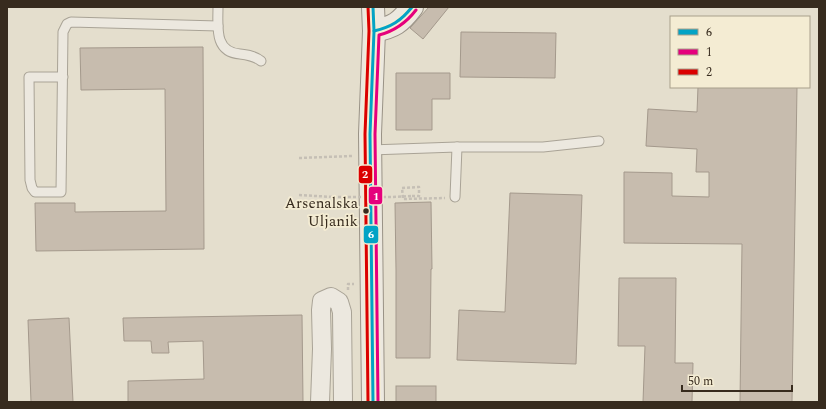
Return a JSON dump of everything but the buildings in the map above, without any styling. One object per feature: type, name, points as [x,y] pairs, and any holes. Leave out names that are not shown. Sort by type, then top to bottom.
[{"type":"main road","points":[[373,7],[374,31],[362,153],[373,402]]},
{"type":"main road","points":[[374,31],[392,27],[402,19],[412,7]]},
{"type":"street","points":[[320,402],[322,349],[321,310],[322,301],[331,297],[339,302],[342,312],[343,402]]},
{"type":"lane","points":[[218,7],[220,42],[231,54],[256,57],[261,61]]},
{"type":"lane","points":[[63,77],[29,77],[30,180],[32,188],[35,192],[61,192],[63,77],[63,32],[67,24],[71,22],[218,26]]},
{"type":"lane","points":[[362,153],[457,147],[543,148],[599,141]]},
{"type":"lane","points":[[455,197],[457,147]]},
{"type":"path","points":[[299,158],[362,153]]},
{"type":"path","points":[[299,195],[333,197],[393,197],[412,196],[419,196],[418,187],[402,188],[403,199],[455,197]]},
{"type":"transit line","name":"2","points":[[368,7],[369,31],[365,134],[368,402]]},
{"type":"transit line","name":"6","points":[[373,7],[374,31],[370,134],[373,402]]},
{"type":"transit line","name":"6","points":[[374,31],[386,28],[395,23],[412,7]]},
{"type":"transit line","name":"1","points":[[378,402],[375,134],[379,35],[400,26],[416,10]]},
{"type":"place","name":"Arsenalska Uljanik","points":[[366,211]]}]
